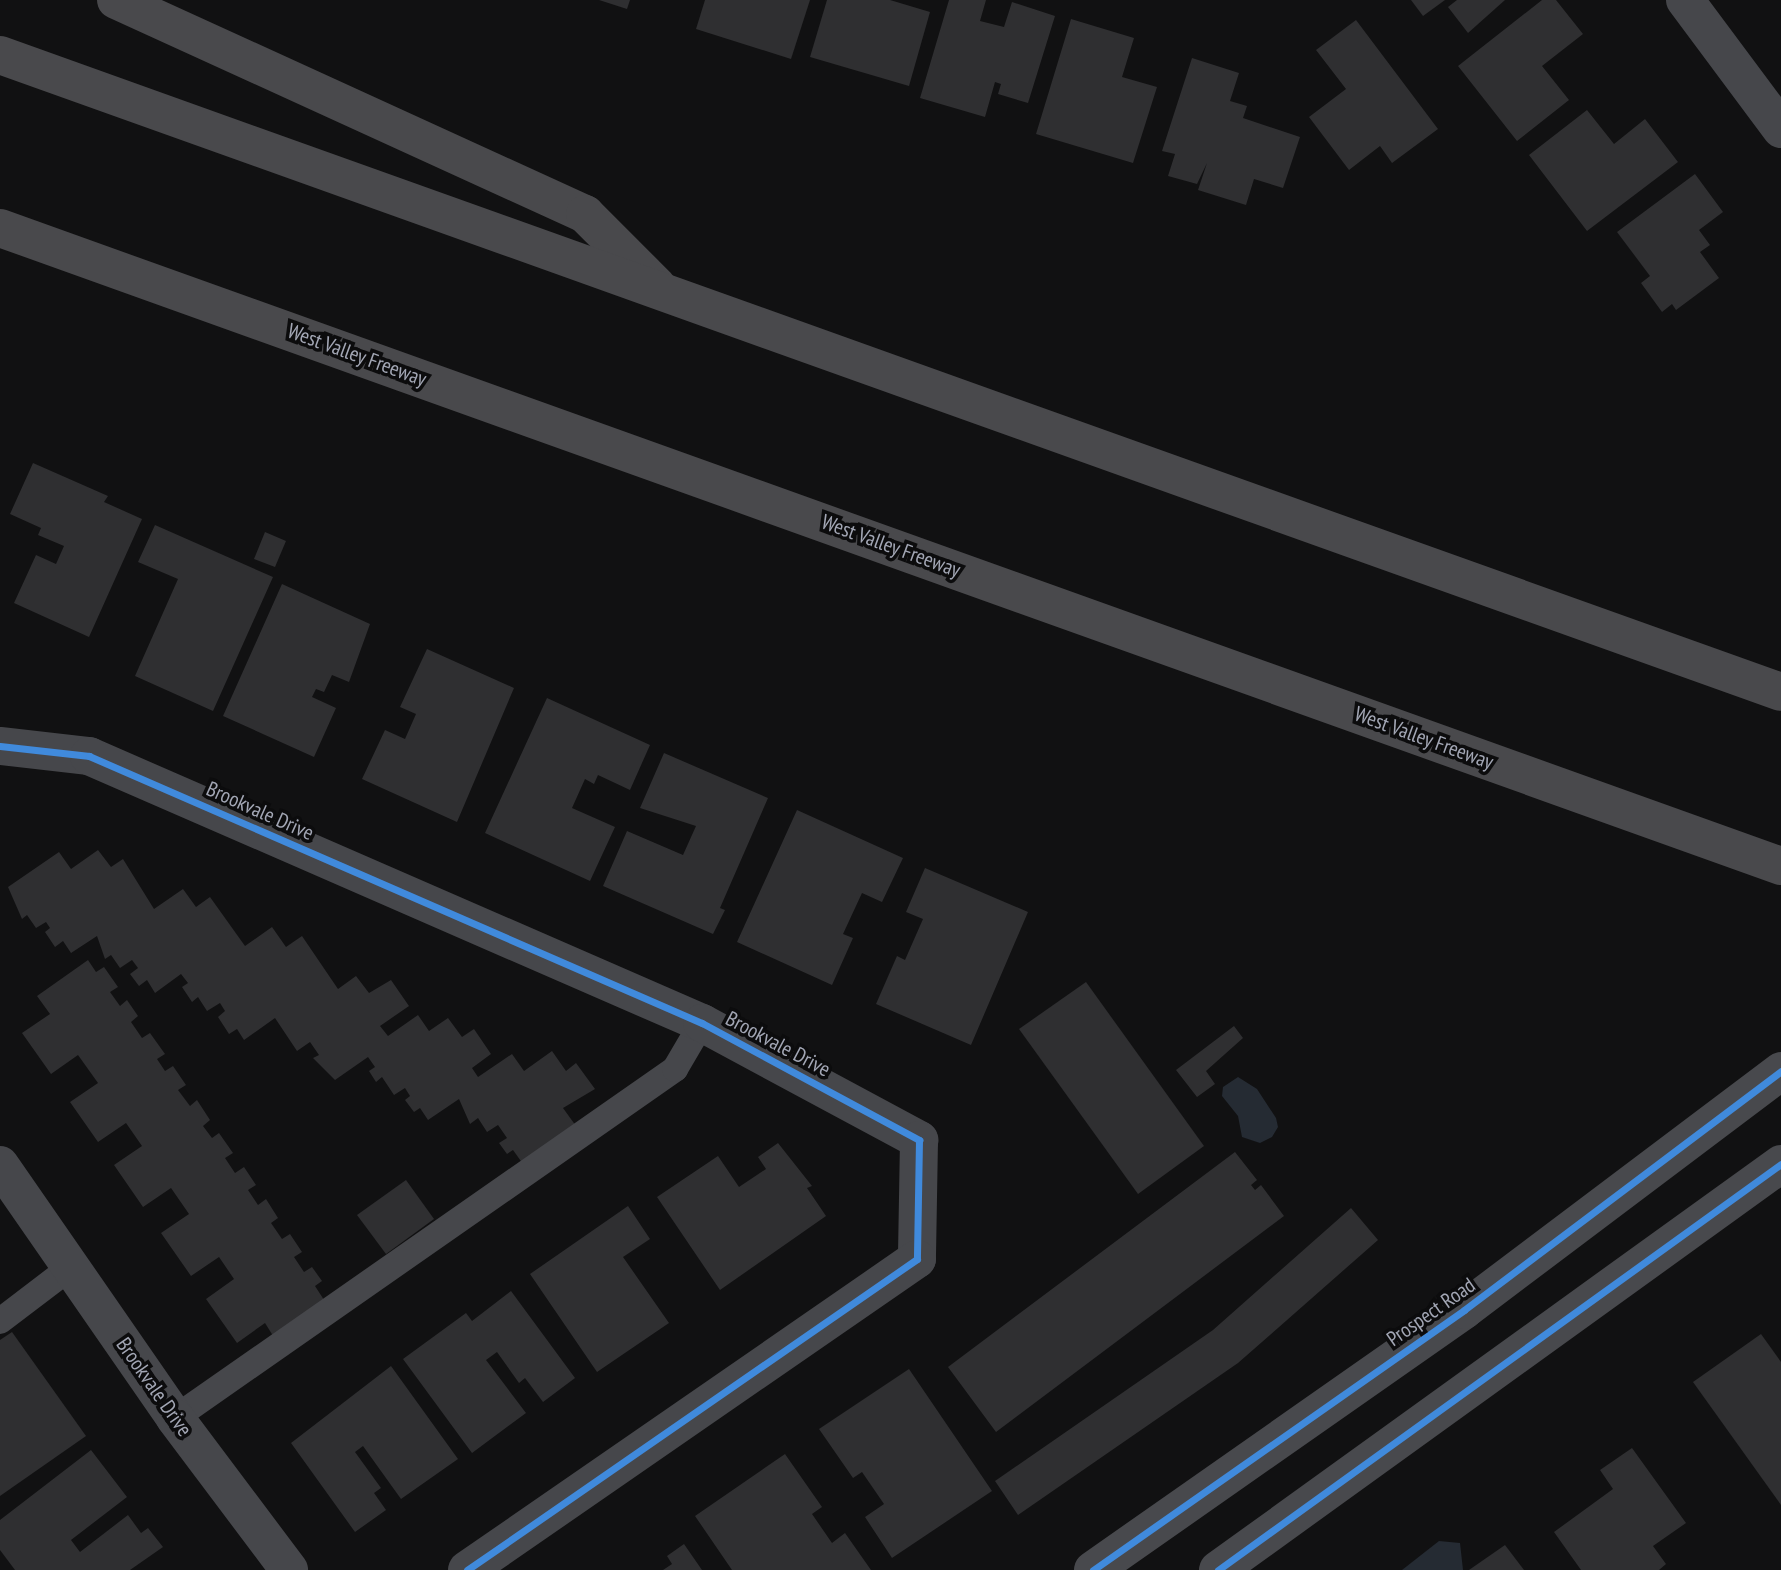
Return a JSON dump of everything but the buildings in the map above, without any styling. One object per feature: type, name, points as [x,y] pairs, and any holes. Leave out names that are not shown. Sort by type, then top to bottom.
[{"type":"highway","points":[[116,0],[585,214],[663,293]]},
{"type":"highway","points":[[0,54],[1781,692]]},
{"type":"highway","name":"West Valley Freeway","points":[[0,228],[1781,866]]},
{"type":"main road","name":"Prospect Road","points":[[1093,1570],[1464,1310],[1781,1072]]},
{"type":"main road","points":[[1218,1570],[1781,1164]]},
{"type":"street","points":[[1685,0],[1781,129]]},
{"type":"street","name":"Brookvale Drive","points":[[0,746],[89,755],[702,1023],[919,1140],[918,1259],[467,1570]]},
{"type":"street","name":"Brookvale Drive","points":[[0,1166],[175,1418],[289,1570]]},
{"type":"lane","points":[[175,1418],[674,1069],[702,1023]]},
{"type":"lane","points":[[0,1321],[71,1267]]},
{"type":"shaded area","points":[[1238,1077],[1257,1089],[1276,1118],[1278,1127],[1272,1137],[1260,1143],[1242,1137],[1238,1116],[1222,1096],[1223,1087]]},
{"type":"shaded area","points":[[1439,1541],[1460,1543],[1463,1570],[1402,1570]]},
{"type":"cycle path","points":[[0,746],[89,756],[702,1023],[919,1140],[917,1259],[467,1570]]},
{"type":"cycle path","points":[[1093,1570],[1464,1310],[1781,1071]]},
{"type":"cycle path","points":[[1218,1570],[1781,1164]]}]
